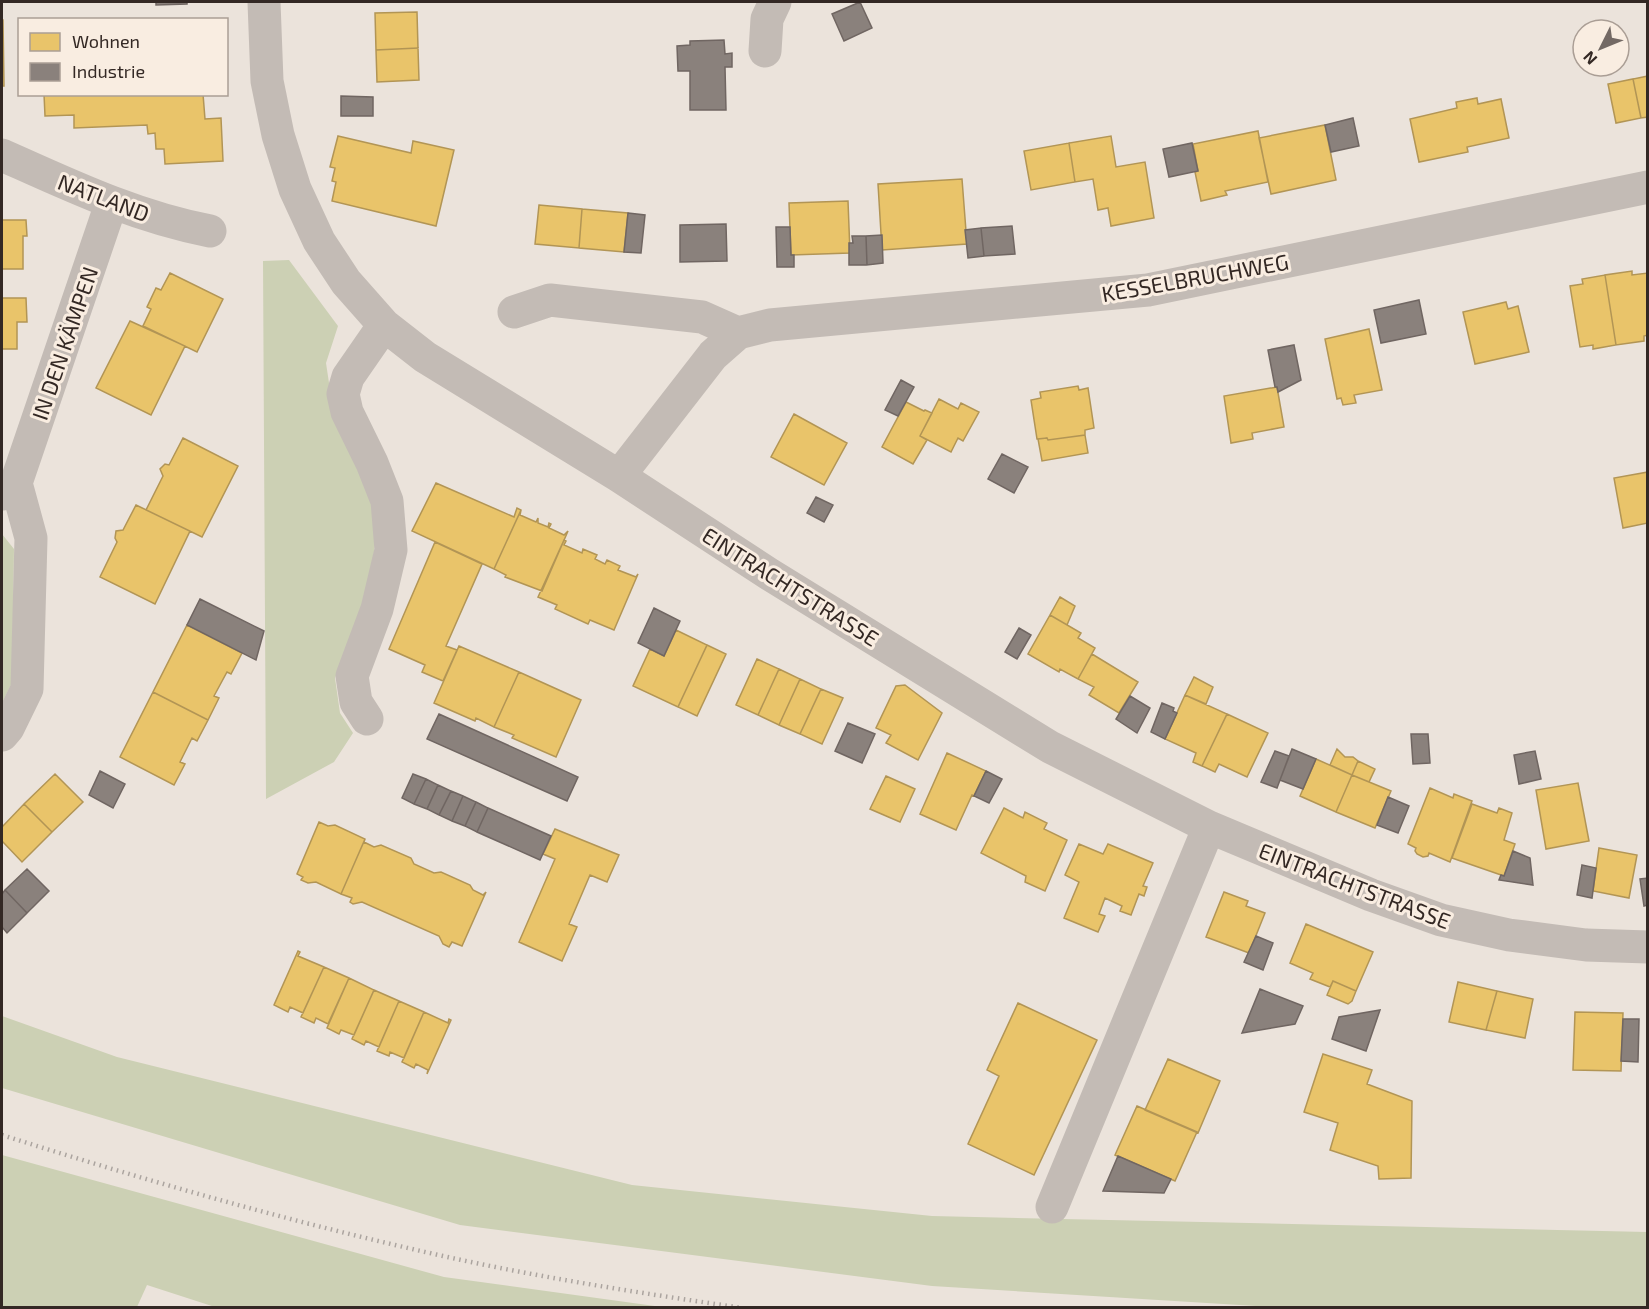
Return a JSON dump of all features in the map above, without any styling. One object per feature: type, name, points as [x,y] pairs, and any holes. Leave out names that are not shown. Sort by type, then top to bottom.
[{"type":"street","name":"EINTRACHTSTRASSE","points":[[264,2],[267,81],[278,135],[295,189],[319,241],[346,282],[384,325],[425,357],[1050,747],[1209,827],[1371,896],[1441,920],[1520,936],[1586,945],[1647,948]]},
{"type":"street","points":[[765,51],[767,19],[775,2]]},
{"type":"street","name":"NATLAND","points":[[2,155],[111,204],[183,226],[210,231]]},
{"type":"street","name":"KESSELBRUCHWEG","points":[[619,476],[713,355],[738,333],[770,325],[1148,290],[1647,187]]},
{"type":"street","name":"IN DEN KÄMPEN","points":[[2,735],[8,728],[27,689],[31,538],[9,489],[111,204]]},
{"type":"street","points":[[514,312],[550,300],[702,317],[738,333]]},
{"type":"street","points":[[367,719],[356,702],[352,676],[377,609],[391,550],[387,501],[372,463],[347,412],[343,394],[348,377],[384,325]]},
{"type":"street","points":[[1052,1207],[1209,827]]},
{"type":"green space","points":[[289,260],[338,326],[326,363],[334,416],[372,500],[376,536],[371,576],[359,620],[335,678],[340,713],[353,733],[334,762],[266,799],[263,261]]},
{"type":"green space","points":[[2,534],[14,549],[12,683],[2,703]]},
{"type":"green space","points":[[2,1016],[117,1057],[632,1185],[932,1216],[1647,1232],[1647,1307],[1287,1308],[932,1286],[460,1225],[2,1088]]},
{"type":"green space","points":[[2,1155],[444,1277],[662,1307],[218,1308],[147,1285],[137,1307],[2,1307]]},
{"type":"building: Wohnen","points":[[417,12],[418,48],[376,50],[375,13]]},
{"type":"building: Wohnen","points":[[3,20],[4,86],[2,86]]},
{"type":"building: Wohnen","points":[[418,48],[419,80],[377,82],[376,50]]},
{"type":"building: Wohnen","points":[[1648,76],[1648,117],[1641,118],[1633,79]]},
{"type":"building: Wohnen","points":[[1633,79],[1641,118],[1616,123],[1608,84]]},
{"type":"building: Wohnen","points":[[44,96],[203,96],[205,119],[221,118],[223,161],[165,164],[164,149],[156,149],[155,133],[148,134],[147,125],[74,128],[74,115],[45,116]]},
{"type":"building: Wohnen","points":[[1477,98],[1478,104],[1501,99],[1509,138],[1467,147],[1468,152],[1419,162],[1410,119],[1457,108],[1456,102]]},
{"type":"building: Wohnen","points":[[1325,125],[1336,180],[1271,194],[1259,138]]},
{"type":"building: Wohnen","points":[[1258,131],[1268,182],[1225,191],[1227,195],[1201,201],[1195,172],[1198,171],[1193,144]]},
{"type":"building: Wohnen","points":[[338,136],[411,153],[413,141],[454,150],[436,226],[332,201],[336,182],[332,181],[335,168],[330,167]]},
{"type":"building: Wohnen","points":[[1111,136],[1116,167],[1145,162],[1154,218],[1111,226],[1108,208],[1098,210],[1093,179],[1075,182],[1069,143]]},
{"type":"building: Wohnen","points":[[1069,143],[1075,182],[1031,190],[1024,151]]},
{"type":"building: Wohnen","points":[[962,179],[967,244],[882,250],[878,184]]},
{"type":"building: Wohnen","points":[[848,201],[850,253],[791,255],[789,203]]},
{"type":"building: Wohnen","points":[[539,205],[582,209],[579,248],[535,244]]},
{"type":"building: Wohnen","points":[[582,209],[628,213],[624,252],[579,248]]},
{"type":"building: Wohnen","points":[[2,220],[26,220],[27,236],[23,236],[23,269],[2,269]]},
{"type":"building: Wohnen","points":[[1632,271],[1632,275],[1648,273],[1648,335],[1644,336],[1644,341],[1616,345],[1605,275]]},
{"type":"building: Wohnen","points":[[170,273],[223,299],[197,352],[143,326],[151,309],[147,307],[156,288],[161,290]]},
{"type":"building: Wohnen","points":[[1605,275],[1616,345],[1593,349],[1593,345],[1580,347],[1570,286],[1583,284],[1582,279]]},
{"type":"building: Wohnen","points":[[2,298],[26,298],[27,322],[17,322],[17,349],[2,349]]},
{"type":"building: Wohnen","points":[[1506,302],[1508,309],[1518,306],[1529,352],[1475,364],[1463,312]]},
{"type":"building: Wohnen","points":[[130,321],[185,346],[151,415],[96,388]]},
{"type":"building: Wohnen","points":[[1369,329],[1382,390],[1354,395],[1356,403],[1343,405],[1341,398],[1337,399],[1325,339]]},
{"type":"building: Wohnen","points":[[1078,386],[1079,390],[1088,388],[1094,428],[1085,430],[1085,435],[1048,440],[1047,438],[1037,439],[1031,400],[1041,398],[1040,392]]},
{"type":"building: Wohnen","points":[[1277,387],[1284,427],[1252,433],[1253,439],[1231,443],[1224,396]]},
{"type":"building: Wohnen","points":[[939,399],[958,409],[961,403],[979,412],[963,441],[958,438],[951,452],[920,436]]},
{"type":"building: Wohnen","points":[[906,402],[932,413],[920,436],[927,440],[913,464],[882,447]]},
{"type":"building: Wohnen","points":[[794,414],[847,443],[824,485],[771,457]]},
{"type":"building: Wohnen","points":[[1085,435],[1088,453],[1042,461],[1038,439],[1047,438],[1048,440]]},
{"type":"building: Wohnen","points":[[183,438],[238,466],[202,537],[146,510],[163,476],[160,469],[165,464],[169,465]]},
{"type":"building: Wohnen","points":[[1648,472],[1648,523],[1623,528],[1614,478]]},
{"type":"building: Wohnen","points":[[436,483],[514,517],[517,508],[521,510],[494,569],[412,531]]},
{"type":"building: Wohnen","points":[[136,505],[190,531],[155,604],[100,577],[117,542],[116,531],[123,530]]},
{"type":"building: Wohnen","points":[[521,510],[520,515],[536,522],[538,518],[538,523],[548,527],[549,523],[551,524],[549,528],[564,535],[568,531],[542,591],[505,577],[506,575],[494,569]]},
{"type":"building: Wohnen","points":[[564,540],[566,541],[564,545],[582,553],[583,549],[597,555],[595,559],[605,564],[607,560],[620,566],[618,570],[636,577],[638,574],[614,630],[590,620],[588,624],[555,609],[557,605],[538,597]]},
{"type":"building: Wohnen","points":[[435,542],[482,564],[446,646],[457,650],[443,681],[422,672],[425,665],[389,649]]},
{"type":"building: Wohnen","points":[[1060,597],[1075,606],[1067,625],[1050,615]]},
{"type":"building: Wohnen","points":[[1050,615],[1081,633],[1078,638],[1095,648],[1078,679],[1060,669],[1059,672],[1028,654]]},
{"type":"building: Wohnen","points":[[187,625],[242,653],[231,674],[227,672],[214,696],[219,698],[208,720],[153,692]]},
{"type":"building: Wohnen","points":[[676,630],[707,645],[678,707],[633,686],[650,649],[664,656]]},
{"type":"building: Wohnen","points":[[707,645],[726,654],[697,716],[678,707]]},
{"type":"building: Wohnen","points":[[459,646],[519,672],[494,727],[434,703]]},
{"type":"building: Wohnen","points":[[1092,654],[1138,682],[1119,713],[1089,695],[1094,687],[1078,679]]},
{"type":"building: Wohnen","points":[[757,659],[779,669],[758,715],[736,705]]},
{"type":"building: Wohnen","points":[[779,669],[800,679],[779,725],[758,715]]},
{"type":"building: Wohnen","points":[[519,672],[581,700],[556,757],[512,738],[514,735],[494,727]]},
{"type":"building: Wohnen","points":[[1194,677],[1213,687],[1206,704],[1185,695]]},
{"type":"building: Wohnen","points":[[800,679],[821,689],[800,734],[779,725]]},
{"type":"building: Wohnen","points":[[905,685],[942,713],[918,760],[886,743],[891,735],[876,728],[896,686]]},
{"type":"building: Wohnen","points":[[821,689],[843,698],[822,744],[800,734]]},
{"type":"building: Wohnen","points":[[153,692],[208,720],[197,741],[192,738],[180,762],[185,764],[174,785],[120,757]]},
{"type":"building: Wohnen","points":[[1185,695],[1227,714],[1202,766],[1193,762],[1196,753],[1165,739]]},
{"type":"building: Wohnen","points":[[1227,714],[1268,733],[1247,777],[1219,764],[1215,772],[1202,766]]},
{"type":"building: Wohnen","points":[[1337,749],[1345,757],[1353,757],[1358,761],[1352,775],[1330,765]]},
{"type":"building: Wohnen","points":[[947,753],[986,771],[956,830],[920,814]]},
{"type":"building: Wohnen","points":[[1316,759],[1352,775],[1336,812],[1300,796]]},
{"type":"building: Wohnen","points":[[1358,761],[1375,769],[1369,782],[1352,775]]},
{"type":"building: Wohnen","points":[[55,774],[83,802],[52,832],[24,804]]},
{"type":"building: Wohnen","points":[[1352,775],[1391,791],[1375,828],[1336,812]]},
{"type":"building: Wohnen","points":[[886,776],[915,789],[900,822],[870,809]]},
{"type":"building: Wohnen","points":[[1578,783],[1589,841],[1546,849],[1536,790]]},
{"type":"building: Wohnen","points":[[1430,788],[1453,798],[1454,794],[1472,801],[1450,862],[1429,853],[1428,856],[1423,857],[1417,854],[1416,848],[1408,844]]},
{"type":"building: Wohnen","points":[[24,804],[52,832],[22,862],[2,841],[2,827]]},
{"type":"building: Wohnen","points":[[1472,804],[1497,813],[1499,808],[1512,813],[1504,840],[1515,844],[1504,876],[1452,858]]},
{"type":"building: Wohnen","points":[[1004,808],[1023,818],[1025,812],[1047,823],[1044,829],[1067,840],[1045,891],[1025,882],[1026,876],[981,853]]},
{"type":"building: Wohnen","points":[[319,822],[328,826],[335,825],[365,839],[341,894],[316,882],[308,883],[301,880],[303,877],[297,874]]},
{"type":"building: Wohnen","points":[[555,829],[619,855],[607,882],[590,875],[569,924],[577,927],[562,961],[519,942],[555,859],[543,854]]},
{"type":"building: Wohnen","points":[[365,839],[364,842],[374,847],[381,845],[411,858],[414,864],[434,873],[441,872],[470,885],[473,890],[483,895],[486,892],[462,946],[452,942],[449,947],[443,944],[439,936],[362,902],[353,904],[350,902],[352,898],[341,894]]},
{"type":"building: Wohnen","points":[[1079,844],[1103,854],[1108,844],[1153,863],[1143,886],[1147,887],[1144,896],[1139,894],[1131,915],[1120,911],[1122,906],[1105,898],[1099,914],[1105,916],[1098,932],[1064,918],[1079,882],[1065,875]]},
{"type":"building: Wohnen","points":[[1599,848],[1637,855],[1629,898],[1593,891]]},
{"type":"building: Wohnen","points":[[1224,892],[1248,901],[1246,906],[1265,913],[1249,953],[1206,937]]},
{"type":"building: Wohnen","points":[[1306,924],[1373,952],[1356,991],[1333,981],[1330,987],[1310,979],[1313,973],[1290,963]]},
{"type":"building: Wohnen","points":[[298,951],[300,952],[298,956],[324,967],[303,1013],[290,1007],[288,1012],[274,1005]]},
{"type":"building: Wohnen","points":[[324,967],[349,978],[328,1024],[316,1018],[314,1023],[301,1017]]},
{"type":"building: Wohnen","points":[[349,978],[374,990],[354,1035],[341,1030],[339,1034],[327,1028]]},
{"type":"building: Wohnen","points":[[1333,981],[1356,991],[1352,1001],[1348,1004],[1327,995]]},
{"type":"building: Wohnen","points":[[1458,982],[1497,991],[1486,1030],[1449,1022]]},
{"type":"building: Wohnen","points":[[374,990],[399,1001],[379,1047],[366,1041],[364,1045],[352,1039]]},
{"type":"building: Wohnen","points":[[1497,991],[1533,999],[1525,1038],[1486,1030]]},
{"type":"building: Wohnen","points":[[399,1001],[424,1012],[404,1058],[390,1052],[389,1056],[377,1051]]},
{"type":"building: Wohnen","points":[[1018,1003],[1097,1040],[1034,1175],[968,1144],[999,1076],[987,1070]]},
{"type":"building: Wohnen","points":[[424,1012],[448,1023],[449,1019],[451,1020],[427,1074],[428,1070],[416,1064],[414,1068],[402,1062]]},
{"type":"building: Wohnen","points":[[1575,1012],[1623,1013],[1621,1071],[1573,1070]]},
{"type":"building: Wohnen","points":[[1323,1054],[1372,1070],[1367,1084],[1412,1101],[1411,1178],[1379,1179],[1378,1166],[1330,1150],[1338,1123],[1304,1112]]},
{"type":"building: Wohnen","points":[[1168,1059],[1220,1081],[1198,1133],[1145,1110]]},
{"type":"building: Wohnen","points":[[1137,1106],[1197,1132],[1175,1181],[1115,1155]]},
{"type":"building: Industrie","points":[[156,2],[187,2],[187,4],[156,5]]},
{"type":"building: Industrie","points":[[860,2],[872,28],[844,41],[832,14]]},
{"type":"building: Industrie","points":[[724,40],[725,54],[732,53],[732,67],[725,67],[726,110],[690,110],[690,71],[678,71],[677,46],[690,45],[690,41]]},
{"type":"building: Industrie","points":[[341,96],[373,97],[373,116],[341,116]]},
{"type":"building: Industrie","points":[[1353,118],[1359,146],[1331,152],[1325,125]]},
{"type":"building: Industrie","points":[[1192,143],[1198,171],[1169,177],[1163,149]]},
{"type":"building: Industrie","points":[[628,213],[645,215],[641,253],[624,252]]},
{"type":"building: Industrie","points":[[726,224],[727,261],[680,262],[680,225]]},
{"type":"building: Industrie","points":[[1012,226],[1015,254],[984,256],[981,228]]},
{"type":"building: Industrie","points":[[776,227],[790,227],[794,267],[777,267]]},
{"type":"building: Industrie","points":[[981,228],[984,256],[968,258],[965,230]]},
{"type":"building: Industrie","points":[[882,235],[883,263],[867,265],[866,236]]},
{"type":"building: Industrie","points":[[852,236],[866,236],[867,265],[849,265],[849,243],[853,243]]},
{"type":"building: Industrie","points":[[1419,300],[1426,334],[1381,343],[1374,310]]},
{"type":"building: Industrie","points":[[1294,345],[1301,380],[1278,392],[1268,350]]},
{"type":"building: Industrie","points":[[901,380],[914,387],[898,416],[885,410]]},
{"type":"building: Industrie","points":[[1002,454],[1028,467],[1014,493],[988,479]]},
{"type":"building: Industrie","points":[[816,497],[833,505],[824,522],[807,513]]},
{"type":"building: Industrie","points":[[200,599],[264,631],[256,660],[187,625]]},
{"type":"building: Industrie","points":[[654,608],[680,621],[664,656],[638,643]]},
{"type":"building: Industrie","points":[[1019,628],[1031,635],[1017,659],[1005,652]]},
{"type":"building: Industrie","points":[[1130,696],[1150,708],[1137,733],[1116,719]]},
{"type":"building: Industrie","points":[[1162,703],[1174,708],[1173,711],[1177,713],[1165,739],[1151,732]]},
{"type":"building: Industrie","points":[[439,714],[578,777],[567,801],[427,739]]},
{"type":"building: Industrie","points":[[848,723],[875,734],[862,763],[835,751]]},
{"type":"building: Industrie","points":[[1411,734],[1428,734],[1430,763],[1413,764]]},
{"type":"building: Industrie","points":[[1292,749],[1316,759],[1303,789],[1280,780]]},
{"type":"building: Industrie","points":[[1275,751],[1289,756],[1277,788],[1261,782]]},
{"type":"building: Industrie","points":[[1535,751],[1541,779],[1519,784],[1514,755]]},
{"type":"building: Industrie","points":[[100,771],[125,784],[113,808],[89,795]]},
{"type":"building: Industrie","points":[[986,771],[1002,779],[989,803],[974,796]]},
{"type":"building: Industrie","points":[[413,774],[426,779],[414,804],[402,798]]},
{"type":"building: Industrie","points":[[426,779],[438,785],[427,809],[414,804]]},
{"type":"building: Industrie","points":[[438,785],[451,791],[439,815],[427,809]]},
{"type":"building: Industrie","points":[[451,791],[463,796],[452,821],[439,815]]},
{"type":"building: Industrie","points":[[463,796],[476,802],[465,826],[452,821]]},
{"type":"building: Industrie","points":[[1388,797],[1409,806],[1398,833],[1377,825]]},
{"type":"building: Industrie","points":[[476,802],[488,808],[477,832],[465,826]]},
{"type":"building: Industrie","points":[[488,808],[551,836],[540,860],[477,832]]},
{"type":"building: Industrie","points":[[1513,851],[1530,858],[1533,885],[1499,880],[1501,875],[1504,876]]},
{"type":"building: Industrie","points":[[1582,865],[1596,868],[1592,898],[1577,895]]},
{"type":"building: Industrie","points":[[27,869],[49,891],[27,913],[5,890]]},
{"type":"building: Industrie","points":[[1648,878],[1648,905],[1644,906],[1640,879]]},
{"type":"building: Industrie","points":[[5,890],[27,913],[7,933],[2,927],[2,894]]},
{"type":"building: Industrie","points":[[1256,936],[1273,943],[1263,970],[1244,962]]},
{"type":"building: Industrie","points":[[1260,989],[1303,1006],[1295,1024],[1242,1033]]},
{"type":"building: Industrie","points":[[1380,1010],[1366,1051],[1332,1039],[1339,1017]]},
{"type":"building: Industrie","points":[[1623,1019],[1639,1019],[1638,1062],[1621,1061]]},
{"type":"building: Industrie","points":[[1118,1156],[1171,1179],[1164,1193],[1103,1191]]},
{"type":"railway","points":[[2,1135],[216,1199],[379,1241],[549,1277],[743,1308]]}]
